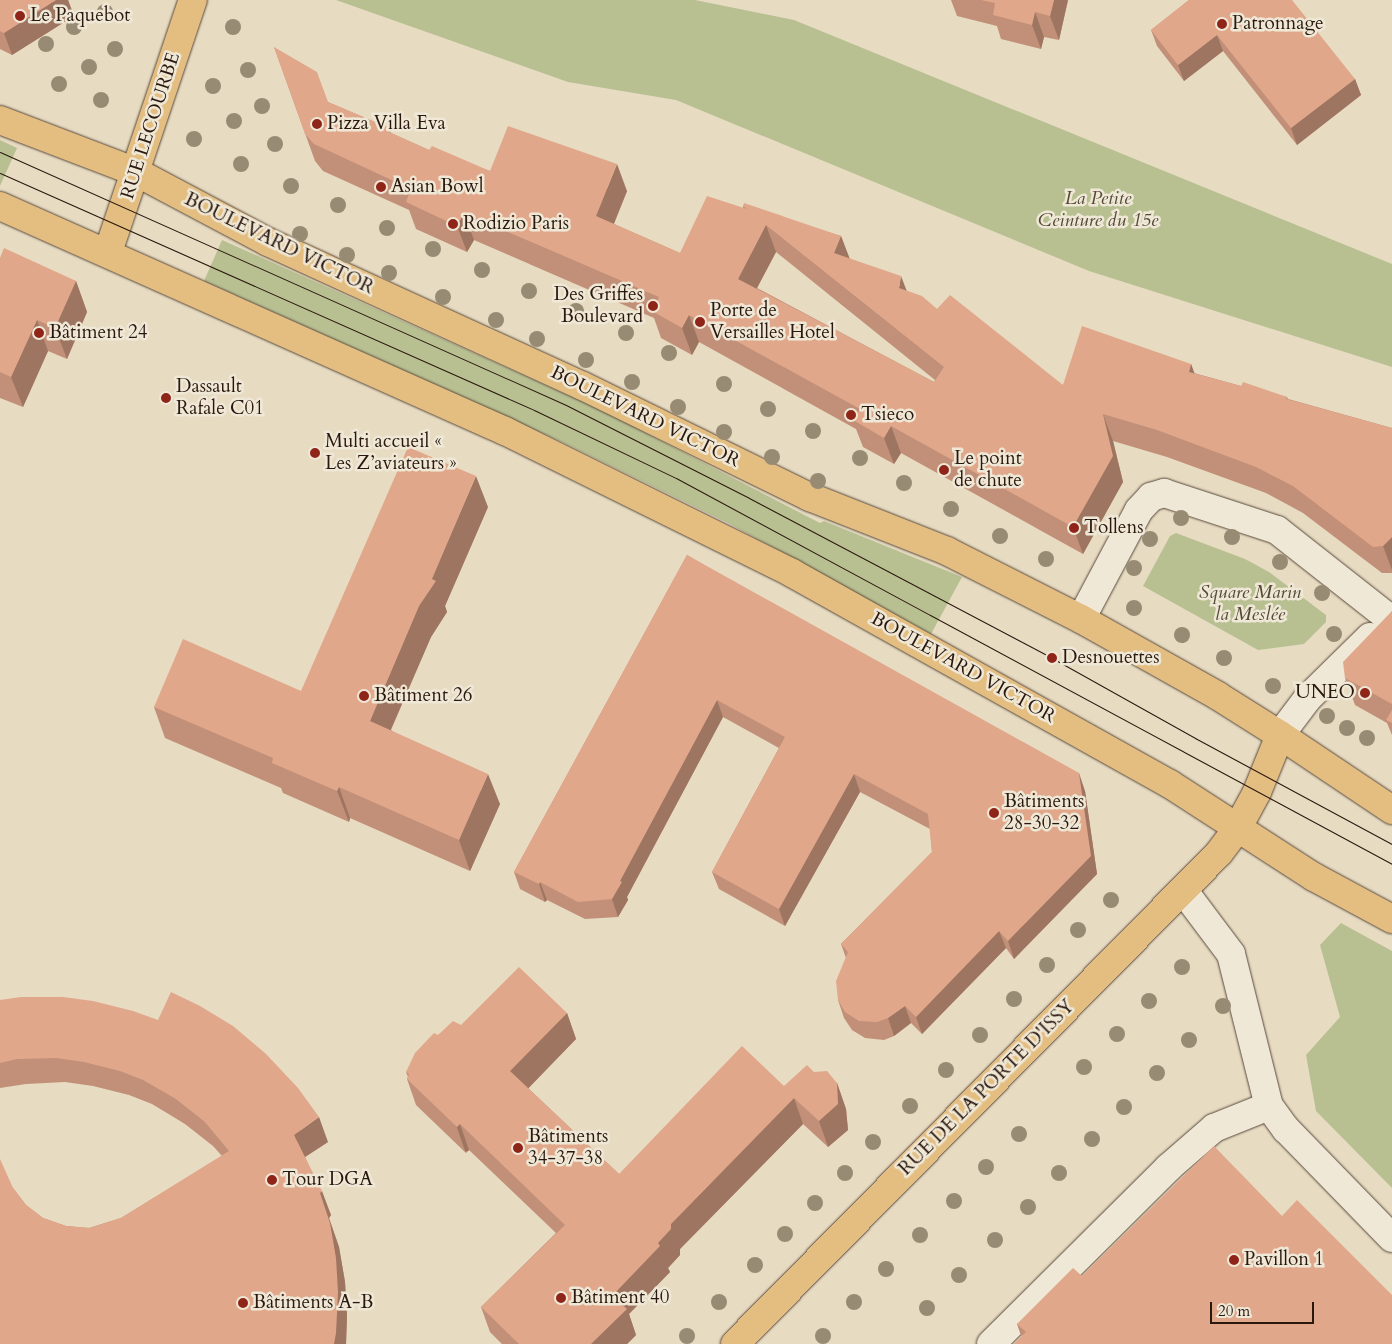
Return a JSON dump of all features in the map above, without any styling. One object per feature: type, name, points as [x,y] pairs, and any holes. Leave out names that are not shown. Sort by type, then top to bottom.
[{"type":"main road","name":"RUE LECOURBE","points":[[108,252],[193,0]]},
{"type":"main road","name":"BOULEVARD VICTOR","points":[[0,120],[136,172],[268,242],[583,386],[810,497],[947,551],[1081,619],[1218,696],[1392,810]]},
{"type":"main road","name":"BOULEVARD VICTOR","points":[[0,206],[108,252],[505,431],[792,573],[1170,784],[1314,877],[1392,919]]},
{"type":"main road","points":[[1237,829],[1257,792],[1280,735]]},
{"type":"main road","name":"RUE DE LA PORTE D'ISSY","points":[[735,1344],[1183,890],[1219,853],[1237,829]]},
{"type":"street","points":[[1081,619],[1139,510],[1151,497],[1164,493],[1276,530],[1391,618],[1308,698],[1280,735]]},
{"type":"street","points":[[1183,890],[1231,954],[1269,1106],[1286,1129],[1392,1238]]},
{"type":"street","points":[[991,1344],[1174,1162],[1214,1128],[1269,1106]]},
{"type":"green space","name":"La Petite Ceinture du 15e","points":[[336,0],[695,0],[794,20],[1392,264],[1392,367],[1089,271],[676,100],[568,82]]},
{"type":"green space","points":[[0,140],[17,148],[0,186]]},
{"type":"green space","points":[[222,240],[603,411],[820,523],[824,521],[962,577],[931,634],[728,523],[562,442],[204,281]]},
{"type":"green space","name":"Square Marin la Meslée","points":[[1176,533],[1245,559],[1269,572],[1326,615],[1326,622],[1304,644],[1258,650],[1143,586],[1170,536]]},
{"type":"green space","points":[[1341,923],[1392,951],[1392,1188],[1316,1111],[1306,1055],[1340,1017],[1320,945]]},
{"type":"building","name":"Le Paquebot","points":[[0,0],[56,0],[4,33],[0,31]]},
{"type":"building","points":[[981,0],[1054,0],[1050,16],[1035,12],[1032,25],[993,15],[995,3]]},
{"type":"building","points":[[1189,0],[1292,0],[1355,79],[1291,128],[1217,35],[1178,65],[1151,30]]},
{"type":"building","points":[[274,47],[317,72],[328,102],[389,128],[389,132],[429,150],[432,146],[490,171],[508,126],[617,164],[596,216],[680,253],[707,196],[747,209],[743,206],[744,203],[841,236],[834,253],[901,276],[899,288],[922,296],[937,309],[950,295],[1063,385],[1082,326],[1191,364],[1189,372],[1241,386],[1243,382],[1287,397],[1286,399],[1392,428],[1392,537],[1383,546],[1373,547],[1293,486],[1256,467],[1157,430],[1103,414],[1113,456],[1073,527],[891,426],[884,438],[853,420],[860,409],[689,315],[682,328],[652,311],[659,297],[464,213],[457,226],[406,202],[411,189],[314,144],[305,134]],"holes":[[[766,225],[944,367],[934,382],[738,279]]]},
{"type":"building","points":[[4,248],[76,281],[55,328],[37,320],[11,377],[0,372],[0,258]]},
{"type":"building","name":"Bâtiment 26","points":[[408,447],[476,476],[432,579],[436,581],[419,606],[370,721],[488,774],[459,840],[339,787],[337,791],[272,763],[273,758],[154,707],[183,639],[301,691]]},
{"type":"building","name":"Bâtiments 28-30-32","points":[[687,555],[1079,773],[1091,856],[1008,941],[999,931],[916,1017],[905,1006],[888,1018],[877,1022],[859,1021],[845,1012],[838,1000],[836,981],[848,952],[841,944],[932,852],[928,814],[854,774],[779,909],[712,872],[785,737],[717,700],[612,899],[578,902],[540,882],[539,884],[514,872]]},
{"type":"building","points":[[1392,611],[1392,704],[1345,678],[1343,662]]},
{"type":"building","points":[[1392,710],[1392,723],[1386,720]]},
{"type":"building","points":[[519,967],[567,1013],[510,1071],[619,1174],[742,1046],[784,1086],[807,1065],[814,1072],[827,1071],[837,1083],[838,1104],[819,1121],[794,1098],[671,1224],[671,1229],[658,1243],[660,1246],[612,1296],[627,1309],[591,1344],[519,1344],[481,1307],[565,1225],[460,1124],[457,1127],[407,1079],[409,1074],[406,1072],[415,1053],[434,1033],[438,1035],[453,1021],[461,1025]]},
{"type":"building","name":"Tour DGA","points":[[171,992],[200,1006],[233,1026],[266,1054],[298,1088],[319,1117],[294,1135],[322,1191],[320,1193],[330,1223],[336,1258],[338,1292],[334,1344],[0,1344],[0,1159],[13,1188],[26,1205],[43,1218],[66,1226],[89,1228],[121,1218],[229,1151],[205,1122],[176,1099],[143,1080],[120,1071],[84,1062],[56,1058],[17,1059],[0,1063],[0,1000],[21,997],[63,997],[93,1001],[133,1011],[158,1020]]},
{"type":"building","name":"Pavillon 1","points":[[1214,1146],[1282,1216],[1297,1200],[1392,1295],[1392,1344],[1014,1344],[1026,1332],[1017,1324],[1073,1268],[1082,1276]]},
{"type":"tram line","points":[[0,152],[566,405],[749,498],[1052,658],[1195,738],[1392,844]]},
{"type":"tram line","points":[[0,173],[534,410],[676,478],[1392,864]]},
{"type":"place","name":"Le Paquebot","points":[[20,16]]},
{"type":"place","name":"Patronnage","points":[[1222,24]]},
{"type":"place","name":"Pizza Villa Eva","points":[[317,124]]},
{"type":"place","name":"Asian Bowl","points":[[381,187]]},
{"type":"place","name":"Rodizio Paris","points":[[453,224]]},
{"type":"place","name":"Des Griffes Boulevard","points":[[653,306]]},
{"type":"place","name":"Porte de Versailles Hotel","points":[[700,322]]},
{"type":"place","name":"Bâtiment 24","points":[[39,333]]},
{"type":"place","name":"Dassault Rafale C01","points":[[166,398]]},
{"type":"place","name":"Tsieco","points":[[851,415]]},
{"type":"place","name":"Multi accueil « Les Z’aviateurs »","points":[[315,453]]},
{"type":"place","name":"Le point de chute","points":[[944,470]]},
{"type":"place","name":"Tollens","points":[[1074,528]]},
{"type":"place","name":"Desnouettes","points":[[1052,658]]},
{"type":"place","name":"UNEO","points":[[1365,693]]},
{"type":"place","name":"Bâtiment 26","points":[[364,696]]},
{"type":"place","name":"Bâtiments 28-30-32","points":[[994,813]]},
{"type":"place","name":"Bâtiments 34-37-38","points":[[518,1148]]},
{"type":"place","name":"Tour DGA","points":[[272,1180]]},
{"type":"place","name":"Pavillon 1","points":[[1234,1260]]},
{"type":"place","name":"Bâtiment 40","points":[[561,1298]]},
{"type":"place","name":"Bâtiments A-B","points":[[243,1303]]}]
